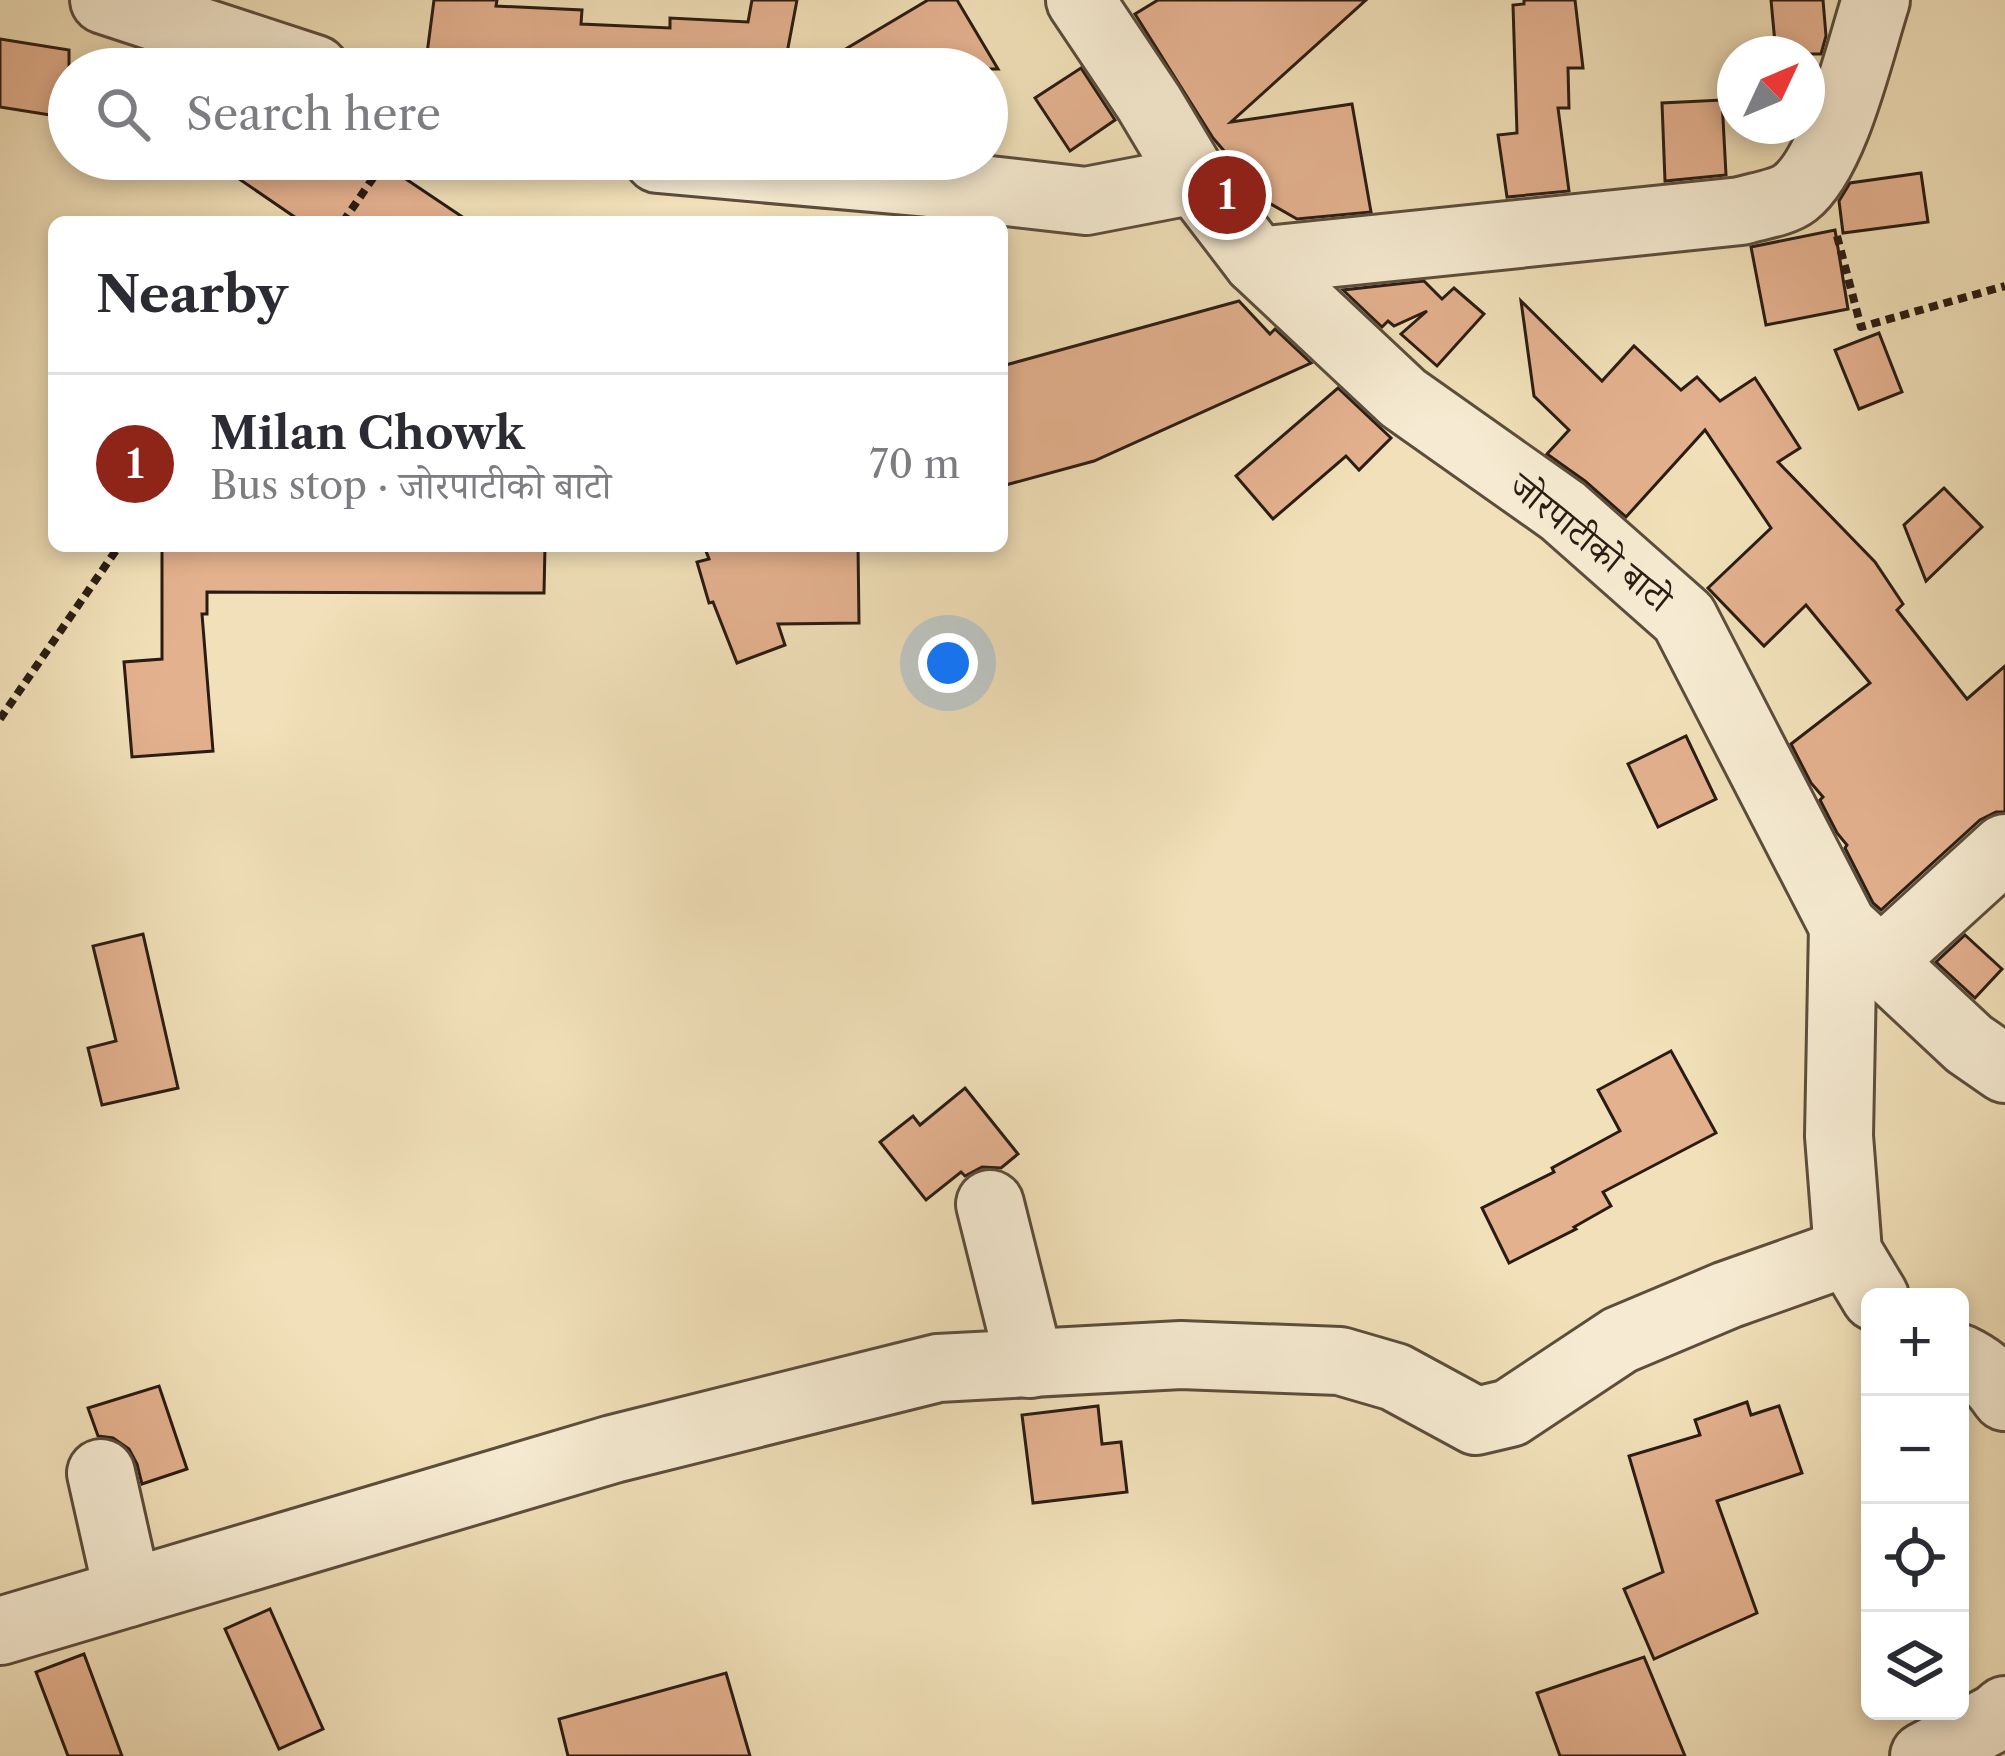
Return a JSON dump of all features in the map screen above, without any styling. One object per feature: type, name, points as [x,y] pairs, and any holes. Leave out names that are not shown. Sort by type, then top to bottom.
[{"type":"street","points":[[104,0],[251,48]]},
{"type":"street","name":"जोरपाटीको बाटो","points":[[1080,0],[1195,180],[1258,261],[1403,398],[1563,511],[1684,618],[1862,943],[1969,1044],[2005,1070]]},
{"type":"street","points":[[1258,261],[1741,211],[1793,195],[1819,165],[1876,0]]},
{"type":"street","points":[[894,180],[1086,201],[1195,180]]},
{"type":"street","points":[[0,1631],[613,1449],[938,1368],[1181,1355],[1340,1361],[1395,1377],[1476,1420],[1510,1413],[1620,1340],[1727,1295],[1861,1274],[1839,1136],[1862,943],[2005,848]]},
{"type":"street","points":[[990,1204],[1030,1364]]},
{"type":"street","points":[[1969,1362],[1991,1377],[2005,1397]]},
{"type":"street","points":[[100,1473],[128,1593]]},
{"type":"street","points":[[1924,1756],[2005,1710]]},
{"type":"path","points":[[1819,165],[1862,327],[2005,286]]},
{"type":"path","points":[[347,216],[372,180]]},
{"type":"path","points":[[0,719],[115,552]]},
{"type":"building","points":[[434,0],[497,0],[496,6],[582,10],[581,24],[670,28],[670,18],[748,22],[752,0],[797,0],[788,48],[428,48]]},
{"type":"building","points":[[928,0],[957,0],[986,48],[847,48]]},
{"type":"building","points":[[1158,0],[1366,0],[1231,122],[1352,104],[1371,212],[1297,219],[1269,203],[1213,138],[1135,14]]},
{"type":"building","points":[[1524,0],[1575,0],[1583,68],[1568,68],[1569,108],[1558,108],[1569,191],[1507,197],[1498,135],[1517,133],[1513,5],[1524,4]]},
{"type":"building","points":[[1771,0],[1823,0],[1825,40],[1774,36]]},
{"type":"building","points":[[0,39],[56,48],[48,48],[48,115],[0,107]]},
{"type":"building","points":[[1081,68],[1115,120],[1070,151],[1035,98]]},
{"type":"building","points":[[1717,100],[1717,144],[1724,144],[1726,175],[1665,181],[1662,103]]},
{"type":"building","points":[[1921,173],[1928,222],[1843,233],[1839,201],[1850,183]]},
{"type":"building","points":[[241,180],[407,180],[461,216],[293,216]]},
{"type":"building","points":[[1835,230],[1848,309],[1766,325],[1751,247]]},
{"type":"building","points":[[1424,281],[1442,299],[1454,288],[1484,314],[1437,366],[1401,334],[1427,311],[1394,326],[1388,321],[1382,327],[1343,290]]},
{"type":"building","points":[[1239,301],[1270,334],[1275,329],[1311,363],[1094,461],[1008,484],[1008,364]]},
{"type":"building","points":[[1521,301],[1602,381],[1634,346],[1681,390],[1697,377],[1720,401],[1755,378],[1800,448],[1778,462],[1875,562],[1903,604],[1897,610],[1967,699],[2005,666],[2005,812],[1980,820],[1881,910],[1873,903],[1820,800],[1823,797],[1791,744],[1870,683],[1806,605],[1764,646],[1708,588],[1771,528],[1705,430],[1626,517],[1547,454],[1569,430],[1534,396]]},
{"type":"building","points":[[1879,333],[1902,392],[1859,409],[1835,350]]},
{"type":"building","points":[[1338,388],[1391,438],[1359,470],[1346,456],[1273,519],[1236,476]]},
{"type":"building","points":[[1944,488],[1982,527],[1926,581],[1904,525]]},
{"type":"building","points":[[162,552],[545,552],[544,593],[207,592],[207,614],[202,614],[213,751],[132,757],[124,662],[162,659]]},
{"type":"building","points":[[706,552],[858,552],[859,623],[778,624],[785,645],[737,663],[713,602],[709,603],[697,562],[709,559]]},
{"type":"building","points":[[1686,736],[1716,799],[1658,827],[1628,764]]},
{"type":"building","points":[[143,934],[178,1088],[102,1105],[88,1048],[116,1041],[93,946]]},
{"type":"building","points":[[1965,935],[2002,969],[1975,998],[1936,962]]},
{"type":"building","points":[[1671,1051],[1716,1133],[1603,1192],[1611,1206],[1509,1263],[1482,1208],[1554,1172],[1552,1168],[1620,1131],[1598,1090]]},
{"type":"building","points":[[965,1088],[1018,1154],[1001,1168],[982,1167],[965,1176],[961,1172],[926,1200],[880,1142],[913,1116],[920,1125]]},
{"type":"building","points":[[159,1386],[187,1469],[142,1484],[129,1449],[113,1438],[98,1436],[88,1408]]},
{"type":"building","points":[[1747,1402],[1751,1415],[1779,1406],[1802,1473],[1717,1501],[1757,1613],[1654,1659],[1624,1589],[1663,1572],[1629,1456],[1700,1435],[1695,1420]]},
{"type":"building","points":[[1098,1406],[1102,1444],[1121,1442],[1127,1492],[1033,1503],[1022,1415]]},
{"type":"building","points":[[270,1609],[323,1729],[279,1749],[225,1629]]},
{"type":"building","points":[[84,1654],[122,1756],[68,1756],[36,1672]]},
{"type":"building","points":[[1644,1657],[1685,1756],[1560,1756],[1537,1693]]},
{"type":"building","points":[[726,1673],[750,1756],[568,1756],[559,1719]]},
{"type":"place","name":"Milan Chowk","points":[[1227,195]]}]
